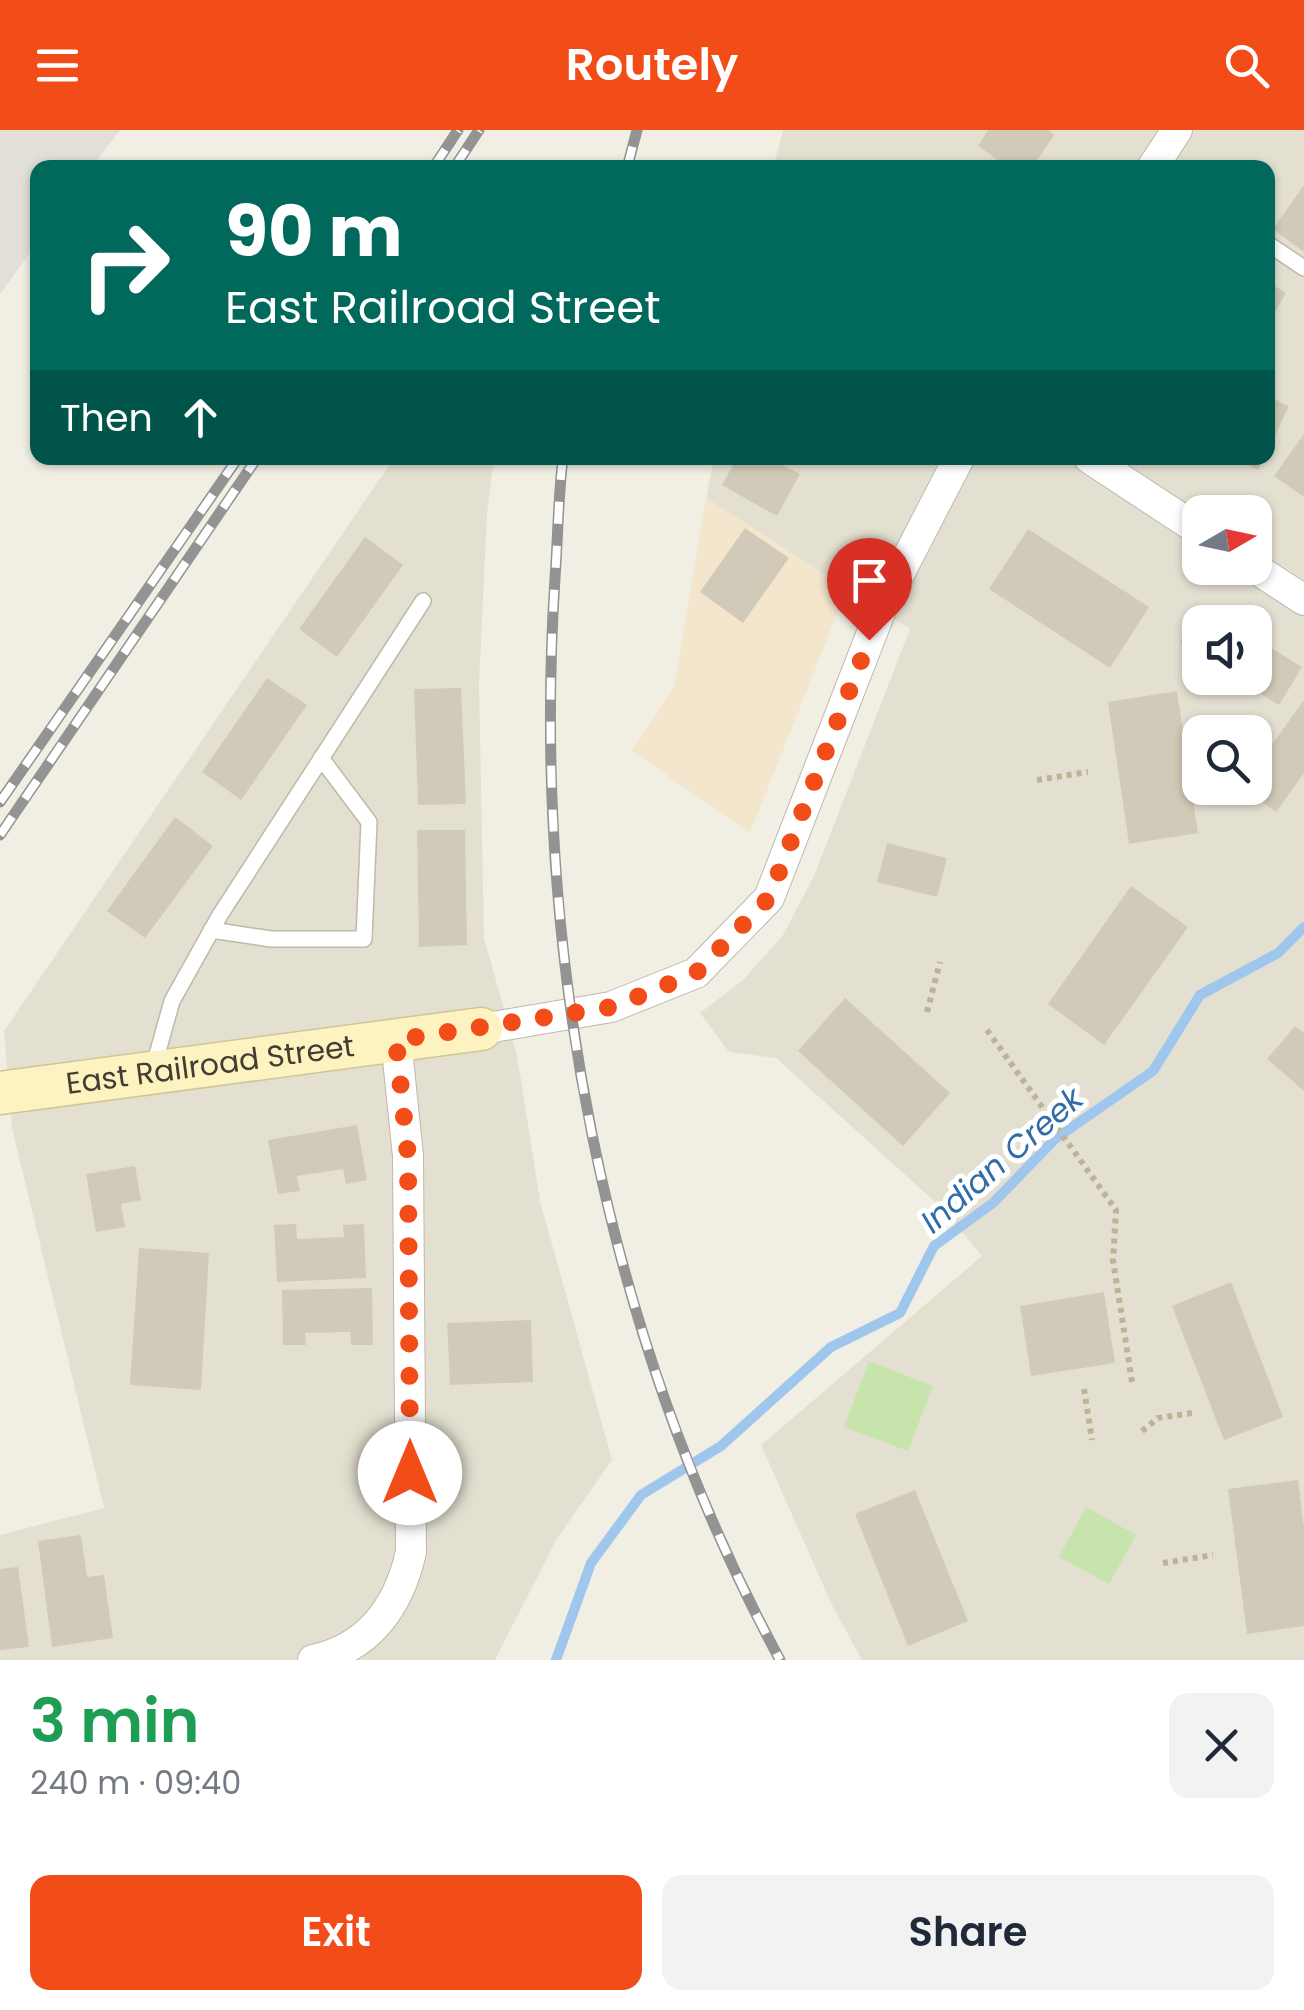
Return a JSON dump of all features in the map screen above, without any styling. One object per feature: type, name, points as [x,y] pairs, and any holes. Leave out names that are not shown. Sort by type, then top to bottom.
[{"type":"street","points":[[1158,160],[1177,130]]},
{"type":"street","points":[[481,1028],[612,1007],[696,973],[769,898],[882,607],[955,465]]},
{"type":"street","points":[[1100,465],[1182,519]]},
{"type":"street","points":[[1272,580],[1304,600]]},
{"type":"street","name":"East Railroad Street","points":[[0,1093],[153,1069],[481,1028]]},
{"type":"street","points":[[313,1660],[355,1645],[385,1617],[404,1586],[411,1552],[408,1156],[396,1040]]},
{"type":"lane","points":[[1275,249],[1304,268]]},
{"type":"lane","points":[[153,1069],[172,1002],[212,930],[423,601]]},
{"type":"lane","points":[[212,930],[271,938],[364,939],[368,822],[321,758]]},
{"type":"path","points":[[1036,780],[1088,772]]},
{"type":"path","points":[[926,1012],[940,962]]},
{"type":"path","points":[[988,1030],[1116,1210],[1113,1260],[1132,1382]]},
{"type":"path","points":[[1084,1390],[1092,1440]]},
{"type":"path","points":[[1142,1431],[1158,1418],[1192,1413]]},
{"type":"path","points":[[1163,1563],[1213,1555]]},
{"type":"shaded area","points":[[0,130],[120,130],[97,160],[30,160],[30,253],[0,294]]},
{"type":"shaded area","points":[[783,130],[1304,130],[1304,1660],[862,1660],[832,1605],[761,1445],[982,1256],[944,1210],[776,1058],[729,1052],[700,1013],[743,980],[783,935],[814,876],[910,629],[706,498],[713,465],[1275,465],[1275,160],[775,160]]},
{"type":"shaded area","points":[[389,465],[493,465],[487,513],[479,684],[484,938],[517,1055],[540,1201],[612,1460],[556,1540],[495,1660],[0,1660],[0,1535],[104,1508],[12,1128],[4,1031]]},
{"type":"shaded area","points":[[706,498],[847,589],[750,833],[632,751],[674,686]]},
{"type":"green space","points":[[869,1361],[933,1386],[908,1451],[844,1427]]},
{"type":"green space","points":[[1086,1507],[1136,1535],[1109,1584],[1059,1557]]},
{"type":"building","points":[[988,130],[1048,130],[1054,135],[1037,160],[998,160],[978,146]]},
{"type":"building","points":[[1304,185],[1304,252],[1275,230]]},
{"type":"building","points":[[1275,286],[1286,293],[1275,312]]},
{"type":"building","points":[[1275,399],[1289,406],[1275,435]]},
{"type":"building","points":[[1304,434],[1304,497],[1274,476]]},
{"type":"building","points":[[733,465],[783,465],[800,474],[777,516],[722,485]]},
{"type":"building","points":[[745,528],[789,558],[743,623],[700,592]]},
{"type":"building","points":[[1028,529],[1149,607],[1110,668],[989,589]]},
{"type":"building","points":[[365,537],[403,565],[337,657],[299,629]]},
{"type":"building","points":[[1272,648],[1302,667],[1279,705],[1263,695],[1272,695]]},
{"type":"building","points":[[267,678],[307,705],[241,800],[202,772]]},
{"type":"building","points":[[461,688],[466,804],[418,805],[414,689]]},
{"type":"building","points":[[1177,691],[1182,725],[1182,805],[1194,805],[1198,833],[1129,844],[1108,702]]},
{"type":"building","points":[[1304,700],[1304,773],[1276,812],[1266,805],[1272,805],[1272,744]]},
{"type":"building","points":[[175,817],[213,846],[145,938],[107,911]]},
{"type":"building","points":[[417,830],[465,830],[467,945],[419,947]]},
{"type":"building","points":[[887,843],[947,858],[937,897],[877,882]]},
{"type":"building","points":[[1131,886],[1188,927],[1104,1045],[1048,1004]]},
{"type":"building","points":[[845,998],[950,1093],[903,1146],[798,1051]]},
{"type":"building","points":[[1295,1026],[1304,1033],[1304,1091],[1267,1059]]},
{"type":"building","points":[[357,1125],[367,1180],[346,1184],[343,1169],[297,1176],[300,1191],[278,1194],[268,1140]]},
{"type":"building","points":[[135,1166],[141,1200],[121,1204],[125,1227],[96,1232],[86,1174]]},
{"type":"building","points":[[296,1224],[297,1239],[344,1237],[343,1225],[364,1224],[366,1278],[277,1282],[274,1225]]},
{"type":"building","points":[[139,1248],[209,1253],[201,1390],[130,1385]]},
{"type":"building","points":[[1231,1282],[1283,1417],[1224,1440],[1172,1306]]},
{"type":"building","points":[[372,1288],[373,1345],[351,1345],[350,1332],[305,1333],[306,1345],[283,1345],[282,1290]]},
{"type":"building","points":[[1104,1292],[1115,1363],[1031,1376],[1020,1306]]},
{"type":"building","points":[[531,1320],[533,1382],[450,1385],[447,1323]]},
{"type":"building","points":[[1298,1480],[1304,1528],[1304,1626],[1247,1634],[1228,1489]]},
{"type":"building","points":[[915,1490],[968,1621],[908,1646],[855,1514]]},
{"type":"building","points":[[81,1535],[87,1577],[104,1575],[113,1638],[52,1647],[38,1541]]},
{"type":"building","points":[[18,1567],[29,1647],[0,1650],[0,1569]]},
{"type":"waterway","name":"Indian Creek","points":[[556,1660],[591,1563],[641,1495],[721,1446],[831,1347],[900,1313],[934,1246],[993,1203],[1055,1139],[1153,1071],[1200,995],[1278,953],[1304,927]]},
{"type":"railway","points":[[438,160],[458,130]]},
{"type":"railway","points":[[459,160],[479,130]]},
{"type":"railway","points":[[629,160],[637,130]]},
{"type":"railway","points":[[0,802],[233,465]]},
{"type":"railway","points":[[0,835],[252,465]]},
{"type":"railway","points":[[562,465],[551,717],[555,857],[569,996],[592,1135],[625,1271],[667,1405],[719,1535],[780,1660]]},
{"type":"route","points":[[410,1473],[408,1156],[396,1040],[612,1007],[696,973],[769,898],[869,640]]}]
